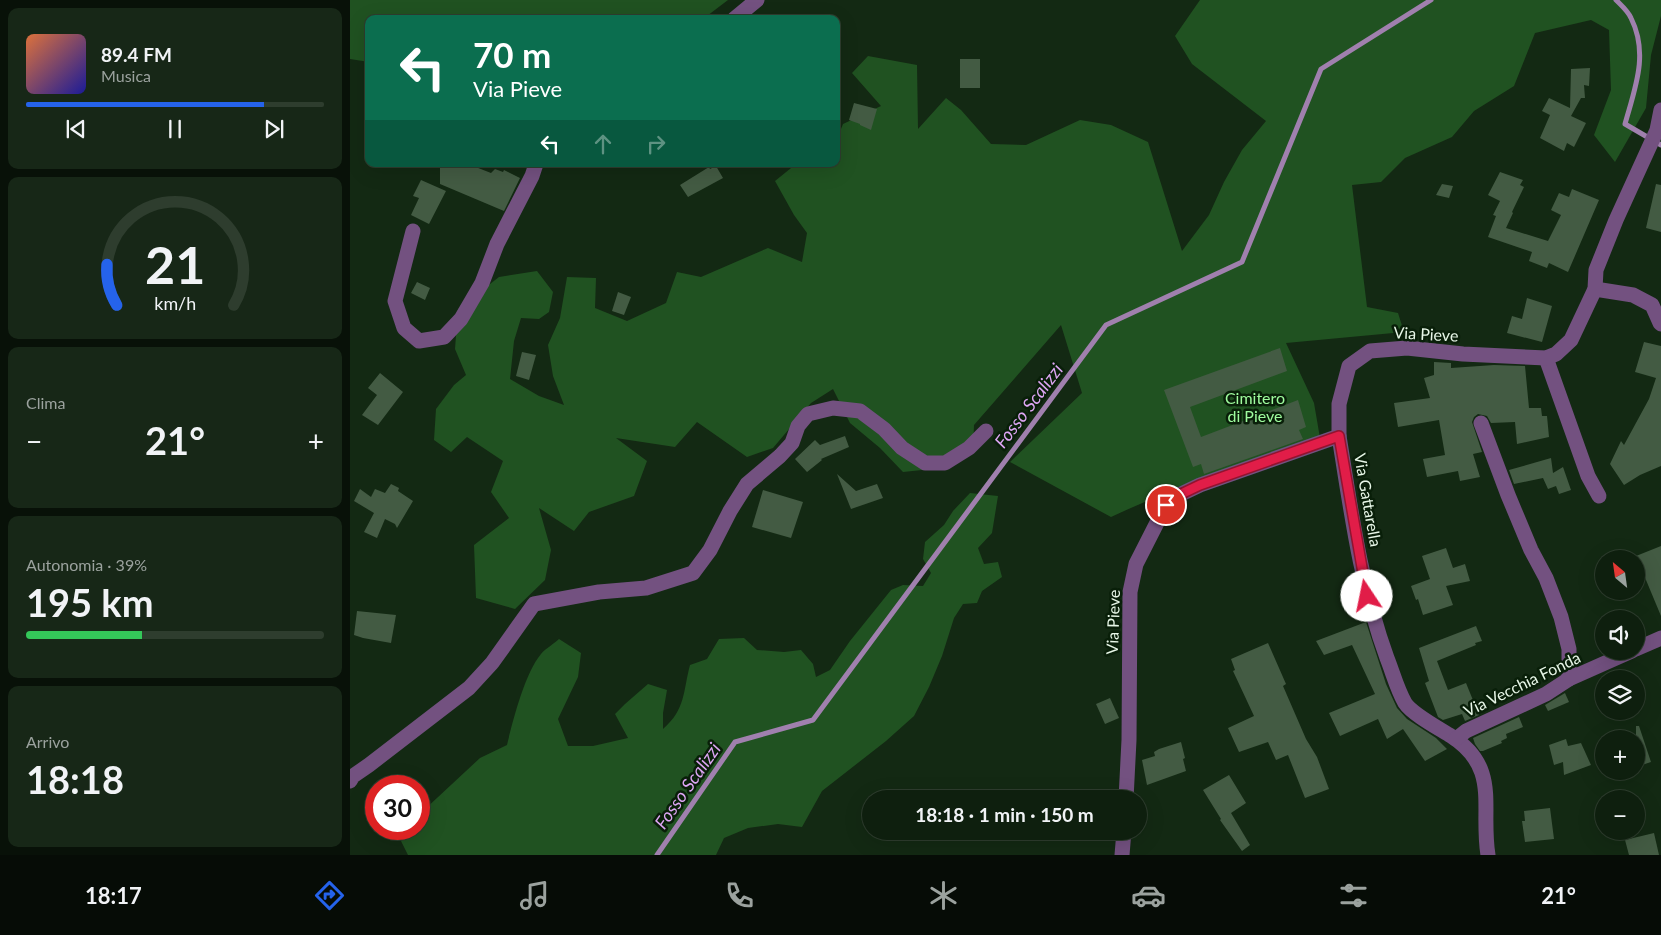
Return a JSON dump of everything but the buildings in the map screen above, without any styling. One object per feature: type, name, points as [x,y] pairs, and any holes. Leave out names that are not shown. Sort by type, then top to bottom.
[{"type":"street","points":[[739,15],[756,0]]},
{"type":"street","points":[[1599,496],[1588,476],[1546,358],[1556,354],[1570,340],[1595,288],[1596,270],[1616,220],[1657,130],[1661,110]]},
{"type":"street","points":[[413,231],[396,301],[404,328],[419,341],[444,337],[460,319],[482,283],[497,244],[535,167]]},
{"type":"street","points":[[1595,288],[1633,295],[1652,305],[1661,324]]},
{"type":"street","name":"Via Pieve","points":[[1126,790],[1129,740],[1130,592],[1136,564],[1166,505],[1179,495],[1200,485],[1339,436],[1339,404],[1349,366],[1370,351],[1407,348],[1463,354],[1546,358]]},
{"type":"street","points":[[350,781],[353,776],[369,766],[469,688],[492,663],[534,604],[599,592],[646,588],[693,573],[710,550],[730,511],[747,484],[780,456],[792,443],[798,426],[808,414],[833,408],[860,411],[884,429],[902,448],[925,463],[945,463],[969,448],[986,431]]},
{"type":"street","points":[[1481,423],[1508,495],[1531,550],[1546,578],[1561,618],[1569,649],[1569,679]]},
{"type":"street","name":"Via Gattarella","points":[[1339,436],[1367,596],[1397,684],[1406,705],[1422,718],[1456,739],[1469,750],[1480,764],[1485,779],[1486,843],[1488,855]]},
{"type":"street","points":[[1645,645],[1661,638]]},
{"type":"street","name":"Via Vecchia Fonda","points":[[1456,739],[1466,730],[1546,694],[1569,679],[1612,660]]},
{"type":"street","points":[[1122,855],[1123,840]]},
{"type":"green space","points":[[350,0],[728,0],[708,15],[365,15],[365,61],[350,59]]},
{"type":"green space","name":"Cimitero di Pieve","points":[[1200,0],[1661,0],[1661,16],[1651,55],[1646,108],[1615,162],[1594,135],[1611,90],[1609,30],[1591,20],[1535,33],[1514,86],[1474,111],[1452,137],[1405,158],[1381,182],[1352,185],[1367,307],[1398,313],[1404,332],[1286,343],[1314,403],[1320,438],[1188,484],[1111,517],[1010,462],[1082,393],[1061,325],[974,425],[973,449],[941,468],[903,472],[880,448],[850,423],[833,389],[811,403],[773,448],[747,457],[697,422],[675,447],[616,438],[647,461],[634,496],[589,512],[574,531],[539,508],[551,550],[545,580],[515,609],[476,598],[474,545],[509,518],[491,492],[503,461],[467,437],[451,452],[434,440],[436,409],[454,385],[466,375],[455,349],[458,309],[499,277],[537,271],[553,292],[549,312],[539,319],[521,318],[514,341],[510,379],[539,396],[564,405],[553,376],[548,345],[560,318],[567,277],[596,278],[595,308],[627,321],[666,303],[677,272],[701,277],[768,248],[802,262],[807,233],[794,215],[775,181],[792,167],[840,167],[840,131],[843,124],[881,106],[852,73],[868,56],[917,65],[918,129],[946,98],[961,110],[991,144],[1026,145],[1080,120],[1111,125],[1148,142],[1182,251],[1209,215],[1224,182],[1242,150],[1266,121],[1192,64],[1175,36]]},
{"type":"green space","points":[[970,493],[998,496],[992,533],[978,548],[984,564],[998,562],[1002,577],[982,591],[977,603],[963,604],[954,618],[942,656],[914,716],[886,741],[822,791],[802,827],[778,824],[748,828],[724,838],[716,855],[408,855],[402,840],[430,840],[430,804],[480,758],[507,745],[520,697],[535,662],[545,650],[559,639],[581,653],[578,677],[558,719],[568,746],[593,746],[628,738],[615,714],[648,684],[667,690],[663,713],[663,729],[680,707],[690,665],[707,659],[719,639],[744,638],[757,650],[784,652],[801,650],[813,664],[816,677],[830,670],[850,641],[891,590],[903,585],[923,586],[931,573],[923,559],[925,542],[944,525],[953,511]]},
{"type":"waterway","name":"Fosso Scalizzi","points":[[657,855],[735,742],[813,720],[1106,325],[1242,262],[1321,69],[1431,0]]},
{"type":"waterway","points":[[1616,0],[1630,15],[1636,31],[1640,58],[1639,71],[1625,124],[1661,145]]},
{"type":"route","points":[[1166,505],[1179,495],[1200,485],[1339,436],[1367,596]]}]
